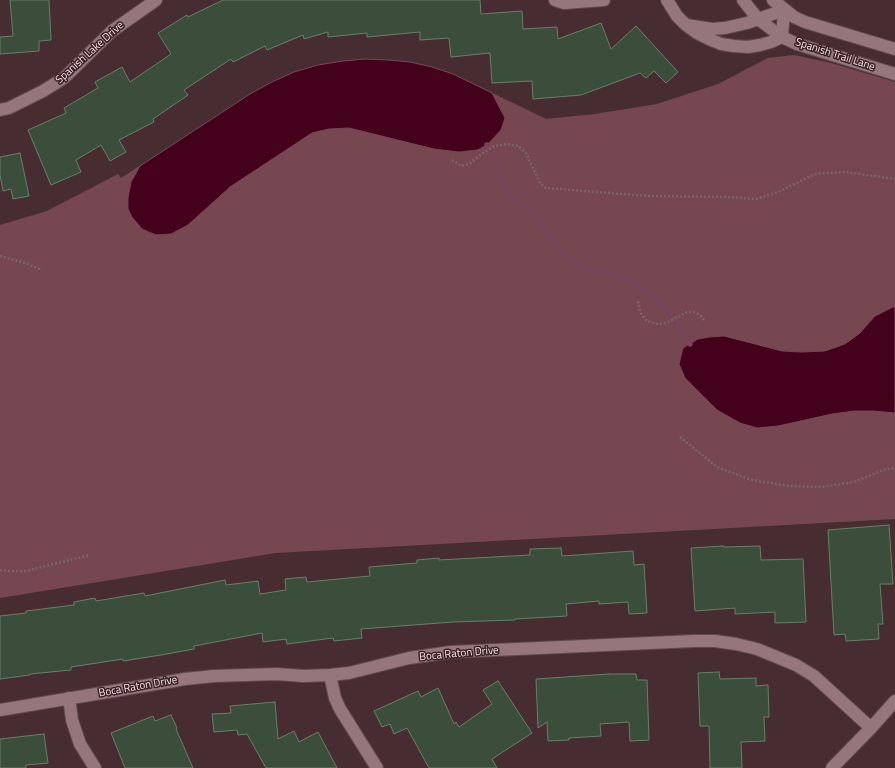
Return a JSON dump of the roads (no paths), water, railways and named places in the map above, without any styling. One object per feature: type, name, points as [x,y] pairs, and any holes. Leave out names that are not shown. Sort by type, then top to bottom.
[{"type":"street","name":"Spanish Lake Drive","points":[[0,110],[9,108],[43,91],[64,78],[112,31],[156,0]]},
{"type":"street","points":[[555,0],[564,2],[604,0]]},
{"type":"street","points":[[667,0],[677,16],[686,25],[709,39],[721,44],[734,46],[760,45],[782,37],[784,10],[747,23],[725,28],[712,29],[686,25]]},
{"type":"street","name":"Spanish Trail Lane","points":[[743,0],[758,19],[782,37],[796,44],[895,74]]},
{"type":"street","name":"Spanish Trail Lane","points":[[773,0],[794,17],[806,22],[895,49]]},
{"type":"street","name":"Boca Raton Drive","points":[[0,710],[178,680],[214,676],[269,674],[303,676],[330,675],[368,669],[409,658],[451,652],[715,641],[757,649],[796,665],[814,676],[871,728]]},
{"type":"street","points":[[330,675],[335,698],[340,709],[377,768]]},
{"type":"street","points":[[69,698],[72,720],[80,744],[95,768]]},
{"type":"street","points":[[832,768],[895,701]]},
{"type":"waterway","points":[[487,145],[496,162],[503,187],[513,200],[531,211],[556,245],[576,265],[587,269],[604,271],[617,275],[637,284],[667,310],[690,344]]}]
